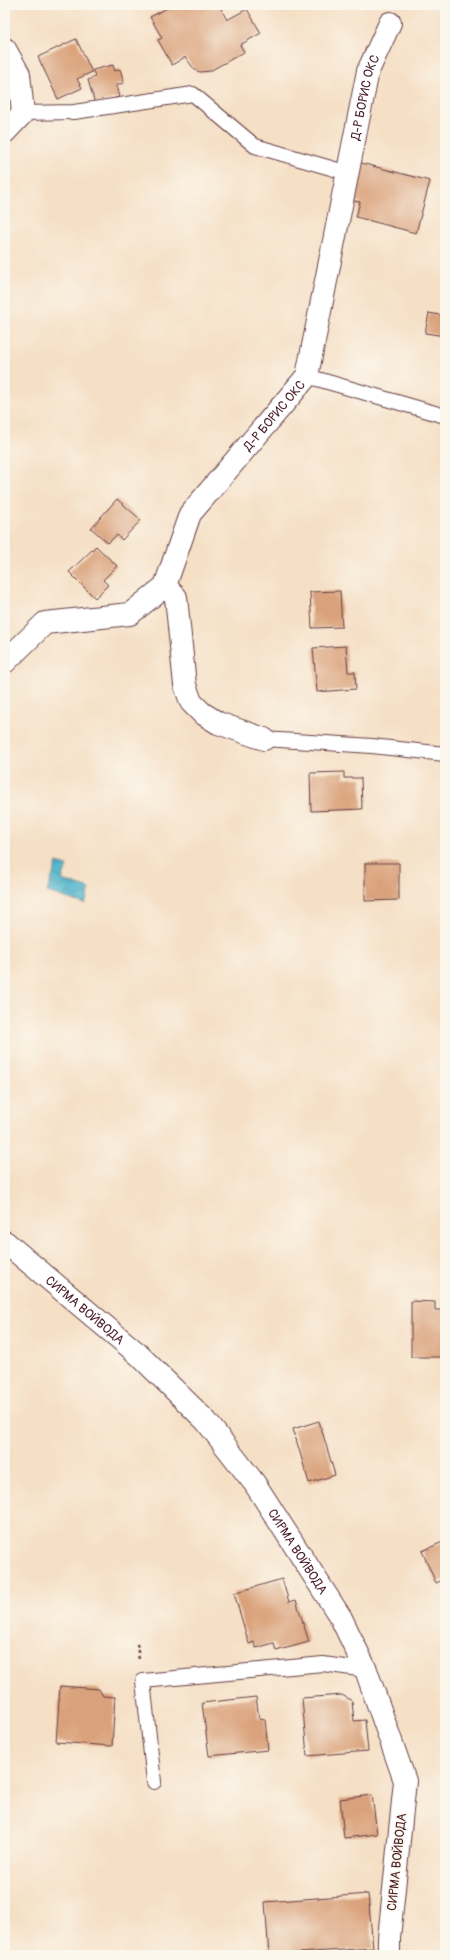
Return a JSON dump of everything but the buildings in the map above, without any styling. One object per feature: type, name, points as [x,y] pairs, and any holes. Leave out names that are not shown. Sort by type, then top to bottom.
[{"type":"street","name":"Д-Р БОРИС ОКС","points":[[165,586],[190,514],[307,376],[368,71],[390,22]]},
{"type":"street","points":[[5,49],[19,74],[22,113],[5,132]]},
{"type":"street","points":[[5,662],[46,623],[130,614],[165,586],[176,597],[185,685],[191,702],[202,713],[218,722],[264,738]]},
{"type":"street","name":"СИРМА ВОЙВОДА","points":[[5,1242],[138,1354],[206,1421],[255,1484],[342,1618],[366,1670],[405,1781],[389,1938],[390,1955]]},
{"type":"lane","points":[[22,113],[74,112],[192,94],[255,146],[348,173]]},
{"type":"lane","points":[[307,376],[445,416]]},
{"type":"lane","points":[[264,738],[372,746],[445,754]]},
{"type":"lane","points":[[154,1782],[143,1681],[323,1664],[366,1670]]},
{"type":"water","points":[[57,863],[67,866],[62,880],[90,889],[85,904],[47,892]]}]
